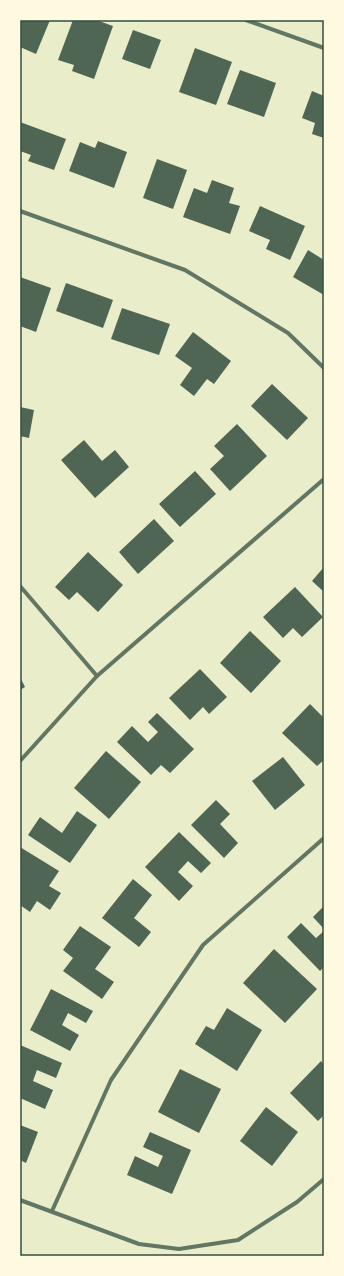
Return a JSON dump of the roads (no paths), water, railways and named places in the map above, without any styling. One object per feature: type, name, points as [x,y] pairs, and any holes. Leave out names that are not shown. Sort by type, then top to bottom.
[{"type":"street","points":[[246,20],[324,48]]},
{"type":"street","points":[[20,212],[186,270],[288,333],[324,368]]},
{"type":"street","points":[[20,761],[97,676],[324,479]]},
{"type":"street","points":[[20,586],[97,676]]},
{"type":"street","points":[[52,1211],[111,1080],[203,945],[324,838]]},
{"type":"street","points":[[20,1200],[139,1244],[179,1249],[238,1240],[297,1202],[324,1179]]}]
